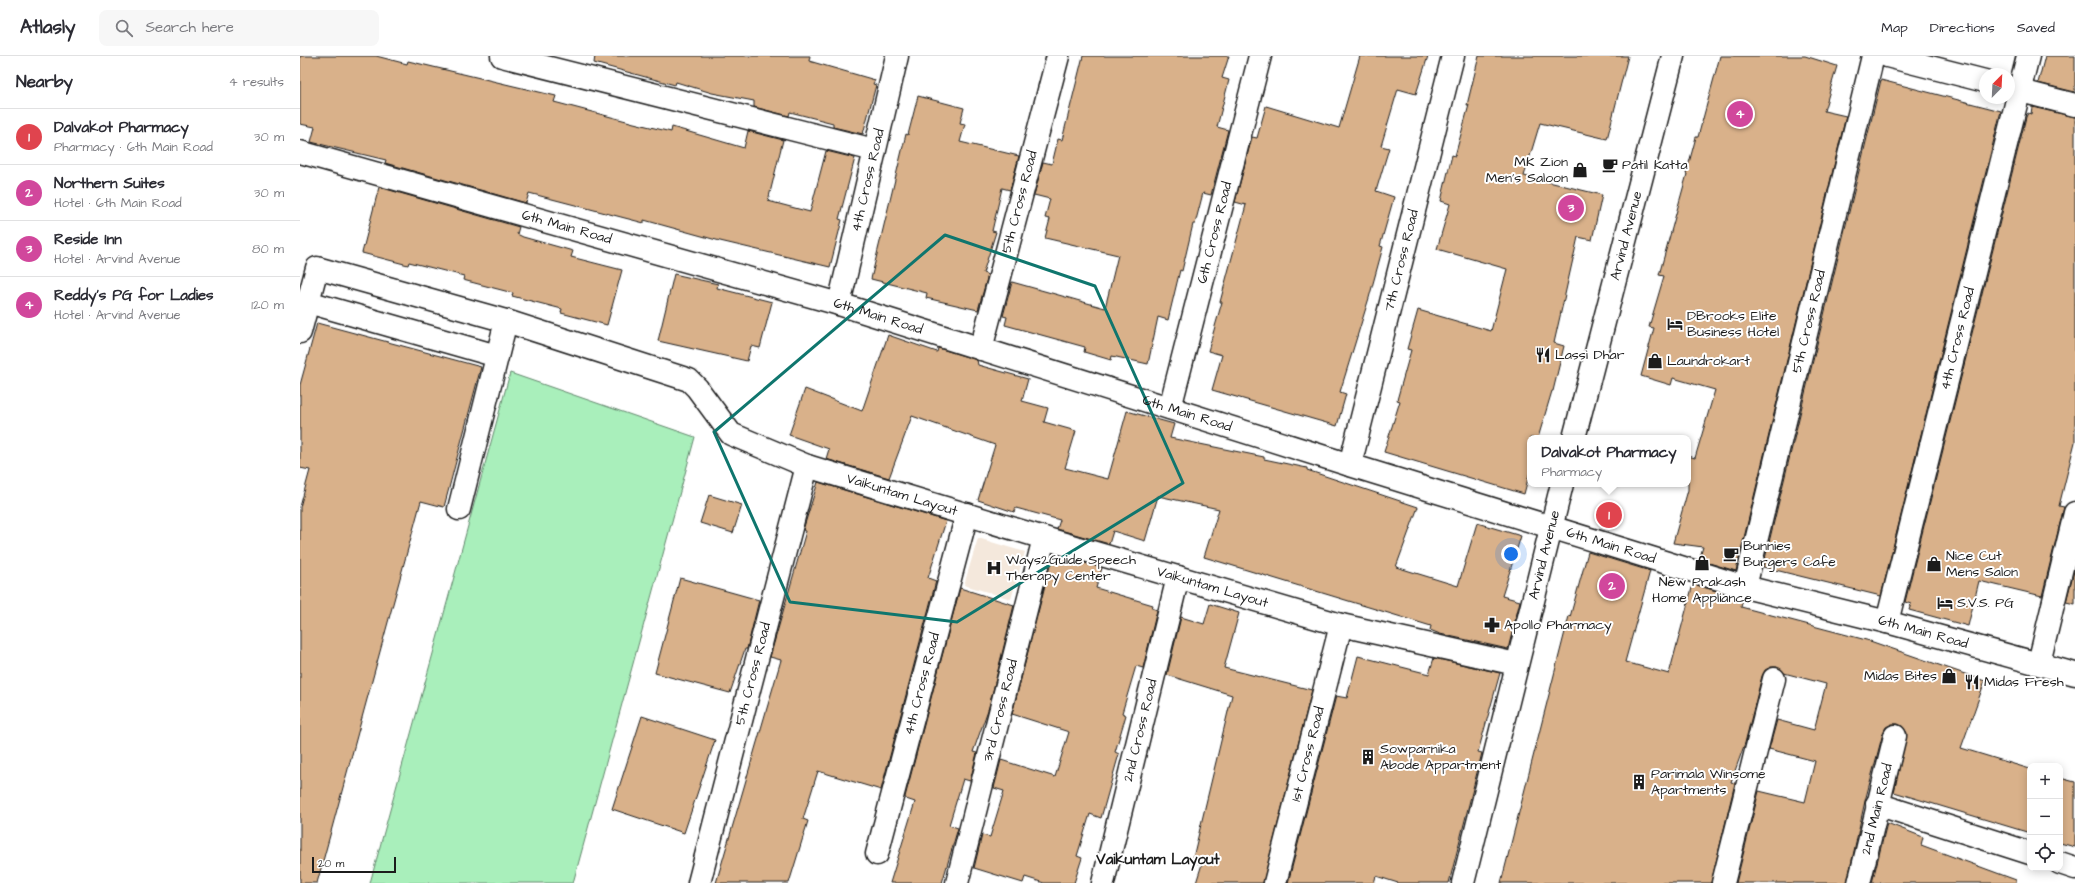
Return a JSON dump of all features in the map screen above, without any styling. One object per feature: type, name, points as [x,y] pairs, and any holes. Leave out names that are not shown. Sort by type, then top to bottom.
[{"type":"street","points":[[502,56],[874,150]]},
{"type":"street","name":"4th Cross Road","points":[[839,304],[897,56]]},
{"type":"street","name":"5th Cross Road","points":[[981,349],[1058,56]]},
{"type":"street","name":"6th Cross Road","points":[[1170,408],[1260,56]]},
{"type":"street","name":"7th Cross Road","points":[[1350,465],[1453,56]]},
{"type":"street","name":"Arvind Avenue","points":[[1575,435],[1673,56]]},
{"type":"street","name":"5th Cross Road","points":[[1745,587],[1873,56]]},
{"type":"street","points":[[1887,56],[1979,79]]},
{"type":"street","name":"4th Cross Road","points":[[2015,87],[2028,56]]},
{"type":"street","points":[[2015,89],[2075,105]]},
{"type":"street","name":"4th Cross Road","points":[[1887,622],[2010,104]]},
{"type":"street","name":"6th Main Road","points":[[300,152],[839,304],[1350,465],[1745,587],[1887,622],[2075,674]]},
{"type":"street","points":[[300,332],[317,268],[506,321],[459,509]]},
{"type":"street","points":[[308,302],[497,356]]},
{"type":"street","name":"Vaikuntam Layout","points":[[506,321],[689,380],[697,388],[730,434],[807,466],[1044,538],[1342,625],[1516,664]]},
{"type":"street","name":"5th Cross Road","points":[[700,883],[807,466]]},
{"type":"street","name":"Arvind Avenue","points":[[1463,883],[1516,664],[1561,487]]},
{"type":"street","points":[[2039,663],[2075,513]]},
{"type":"street","name":"4th Cross Road","points":[[877,854],[967,514]]},
{"type":"street","name":"3rd Cross Road","points":[[957,883],[1044,538]]},
{"type":"street","name":"2nd Cross Road","points":[[1104,883],[1178,577]]},
{"type":"street","name":"1st Cross Road","points":[[1275,883],[1342,625]]},
{"type":"street","points":[[1723,883],[1774,679]]},
{"type":"street","name":"2nd Main Road","points":[[1859,883],[1877,804],[1895,736]]},
{"type":"street","points":[[1877,804],[2027,852]]},
{"type":"street","points":[[2063,864],[2075,868]]},
{"type":"highlighted area","points":[[945,235],[1095,286],[1183,483],[957,622],[790,602],[714,432]]},
{"type":"shaded area","name":"Ways2Guide Speech Therapy Center","points":[[978,538],[1025,552],[1011,599],[964,585]]},
{"type":"green space","points":[[510,373],[695,437],[573,883],[370,883]]},
{"type":"building","points":[[300,56],[376,56],[407,64],[408,61],[556,96],[554,102],[634,123],[671,132],[672,127],[744,148],[748,131],[783,140],[768,201],[810,212],[826,151],[855,158],[839,219],[842,220],[830,267],[720,241],[644,220],[644,223],[529,193],[526,203],[385,163],[386,160],[311,142],[315,127],[300,124]]},
{"type":"building","points":[[595,56],[810,56],[809,61],[875,80],[873,84],[876,85],[863,134],[833,127],[833,123],[790,112],[789,116],[754,107],[754,101],[712,93],[676,82],[675,85],[594,63]]},
{"type":"building","points":[[1083,56],[1229,56],[1222,78],[1229,80],[1217,127],[1228,130],[1211,195],[1203,193],[1195,224],[1193,224],[1182,271],[1180,270],[1168,320],[1158,317],[1148,364],[1112,356],[1111,360],[1084,352],[1085,347],[1005,325],[1007,317],[1003,316],[1012,282],[1105,308],[1118,255],[1045,238],[1050,219],[1045,218],[1050,199],[1034,195],[1043,162],[1052,164],[1058,139],[1062,140]]},
{"type":"building","points":[[1360,56],[1428,56],[1416,94],[1398,89],[1381,146],[1389,148],[1376,191],[1394,197],[1380,246],[1383,247],[1369,298],[1340,392],[1346,394],[1337,426],[1212,390],[1222,355],[1208,351],[1222,302],[1220,302],[1246,205],[1235,202],[1252,137],[1257,138],[1266,106],[1339,128]]},
{"type":"building","points":[[1479,56],[1628,56],[1607,139],[1540,123],[1524,176],[1602,195],[1592,240],[1578,237],[1554,343],[1564,346],[1553,391],[1539,435],[1527,435],[1527,482],[1524,494],[1384,452],[1400,401],[1397,400],[1411,350],[1407,349],[1418,310],[1491,331],[1507,269],[1437,249],[1450,204],[1441,201],[1452,155],[1455,156],[1469,105],[1467,105]]},
{"type":"building","points":[[1720,56],[1805,56],[1837,66],[1824,111],[1846,116],[1736,571],[1699,560],[1703,547],[1673,543],[1688,487],[1691,487],[1691,457],[1695,458],[1715,390],[1673,378],[1671,385],[1641,376],[1654,328],[1649,327],[1664,276],[1659,275],[1696,137],[1698,137]]},
{"type":"building","points":[[2045,56],[2075,56],[2075,92],[2038,83]]},
{"type":"building","points":[[1881,80],[2001,111],[1881,596],[1763,567]]},
{"type":"building","points":[[918,96],[964,108],[960,123],[965,124],[960,142],[1019,156],[1010,190],[1002,188],[992,231],[996,232],[983,273],[988,275],[978,310],[926,298],[927,293],[871,279],[906,134],[908,135]]},
{"type":"building","points":[[2032,107],[2075,117],[2075,442],[2059,506],[2064,507],[2042,596],[1979,581],[1968,626],[1909,610],[1911,604],[1905,602],[2026,117],[2028,113],[2031,114]]},
{"type":"building","points":[[379,187],[519,227],[517,234],[523,237],[573,251],[571,257],[622,270],[607,325],[561,313],[562,309],[512,296],[513,293],[463,280],[464,276],[409,262],[408,265],[362,253]]},
{"type":"building","points":[[674,274],[718,284],[717,288],[772,302],[760,348],[751,346],[747,361],[658,341]]},
{"type":"building","points":[[317,323],[481,367],[444,507],[421,501],[317,883],[300,883],[300,507],[310,470],[300,468],[300,385]]},
{"type":"building","points":[[888,335],[937,352],[938,348],[977,360],[978,365],[1028,379],[1022,401],[1048,408],[1044,422],[1076,431],[1065,468],[1108,479],[1127,411],[1174,424],[1170,438],[1264,457],[1264,459],[1307,468],[1307,470],[1418,507],[1396,567],[1458,586],[1477,523],[1521,536],[1502,596],[1520,601],[1508,649],[1440,634],[1430,630],[1431,626],[1204,557],[1219,509],[1158,496],[1145,541],[1113,531],[1109,544],[1057,529],[1060,520],[1016,508],[1014,512],[978,500],[995,445],[912,416],[889,478],[826,459],[829,449],[789,435],[805,389],[862,411]]},
{"type":"building","points":[[818,482],[946,521],[928,578],[936,581],[881,790],[818,771],[803,819],[808,821],[789,883],[716,883],[781,660],[770,657],[806,531],[803,530]]},
{"type":"building","points":[[709,495],[742,505],[733,533],[700,523]]},
{"type":"building","points":[[1588,552],[1650,571],[1625,662],[1669,674],[1693,584],[1743,599],[1741,607],[1870,641],[1985,681],[1961,748],[2027,768],[2027,832],[1894,792],[1907,733],[1903,727],[1898,724],[1892,724],[1886,727],[1883,733],[1865,801],[1847,883],[1736,883],[1759,791],[1805,802],[1815,761],[1769,749],[1777,720],[1814,730],[1826,684],[1784,673],[1777,667],[1771,667],[1765,670],[1762,676],[1745,743],[1731,782],[1735,783],[1711,883],[1501,883],[1569,616],[1570,617]]},
{"type":"building","points":[[1053,554],[1102,568],[1096,588],[1153,605],[1152,608],[1157,610],[1143,668],[1136,666],[1122,713],[1126,715],[1115,752],[1119,754],[1101,818],[1090,814],[1077,856],[1082,858],[1074,883],[1044,883],[1025,877],[1023,883],[974,868],[982,835],[990,837],[1004,791],[994,788],[1001,760],[1055,777],[1069,732],[1012,714]]},
{"type":"building","points":[[2075,567],[2075,604],[2066,602]]},
{"type":"building","points":[[680,578],[759,600],[747,649],[745,649],[730,693],[655,673]]},
{"type":"building","points":[[960,588],[1014,605],[989,707],[973,752],[977,753],[970,781],[963,779],[949,825],[958,828],[942,883],[890,883],[915,802],[906,799],[905,797]]},
{"type":"building","points":[[1210,604],[1239,613],[1224,668],[1312,690],[1263,883],[1196,883],[1202,864],[1192,862],[1232,695],[1167,675],[1181,617],[1204,624]]},
{"type":"building","points":[[1358,656],[1429,674],[1434,658],[1500,673],[1478,752],[1482,753],[1449,883],[1398,883],[1376,876],[1374,883],[1288,883],[1336,696],[1347,698]]},
{"type":"building","points":[[642,716],[715,740],[684,833],[612,809]]},
{"type":"building","points":[[2063,779],[2075,782],[2075,847],[2063,844]]},
{"type":"building","points":[[1887,823],[1923,837],[1921,845],[2016,880],[2016,883],[1872,883]]},
{"type":"place","name":"Reddy's PG for Ladies","points":[[1740,114]]},
{"type":"place","name":"Patil Katta","points":[[1610,165]]},
{"type":"place","name":"MK Zion Men’s Saloon","points":[[1580,170]]},
{"type":"place","name":"Reside Inn","points":[[1571,208]]},
{"type":"place","name":"DBrooks Elite Business Hotel","points":[[1675,324]]},
{"type":"place","name":"Lassi Dhar","points":[[1543,355]]},
{"type":"place","name":"Laundrokart","points":[[1655,361]]},
{"type":"place","name":"Dalvakot Pharmacy","points":[[1609,515]]},
{"type":"place","name":"Bunnies Burgers Cafe","points":[[1731,554]]},
{"type":"place","name":"New Prakash Home Appliance","points":[[1702,563]]},
{"type":"place","name":"Nice Cut Mens Salon","points":[[1934,564]]},
{"type":"place","name":"Ways2Guide Speech Therapy Center","points":[[994,568]]},
{"type":"place","name":"Northern Suites","points":[[1612,586]]},
{"type":"place","name":"S.V.S. PG","points":[[1945,603]]},
{"type":"place","name":"Apollo Pharmacy","points":[[1492,625]]},
{"type":"place","name":"Midas Bites","points":[[1949,676]]},
{"type":"place","name":"Midas Fresh","points":[[1972,682]]},
{"type":"place","name":"Sowparnika Abode Appartment","points":[[1368,757]]},
{"type":"place","name":"Parimala Winsome Apartments","points":[[1639,782]]},
{"type":"district","name":"Vaikuntam Layout","points":[[1158,859]]}]
